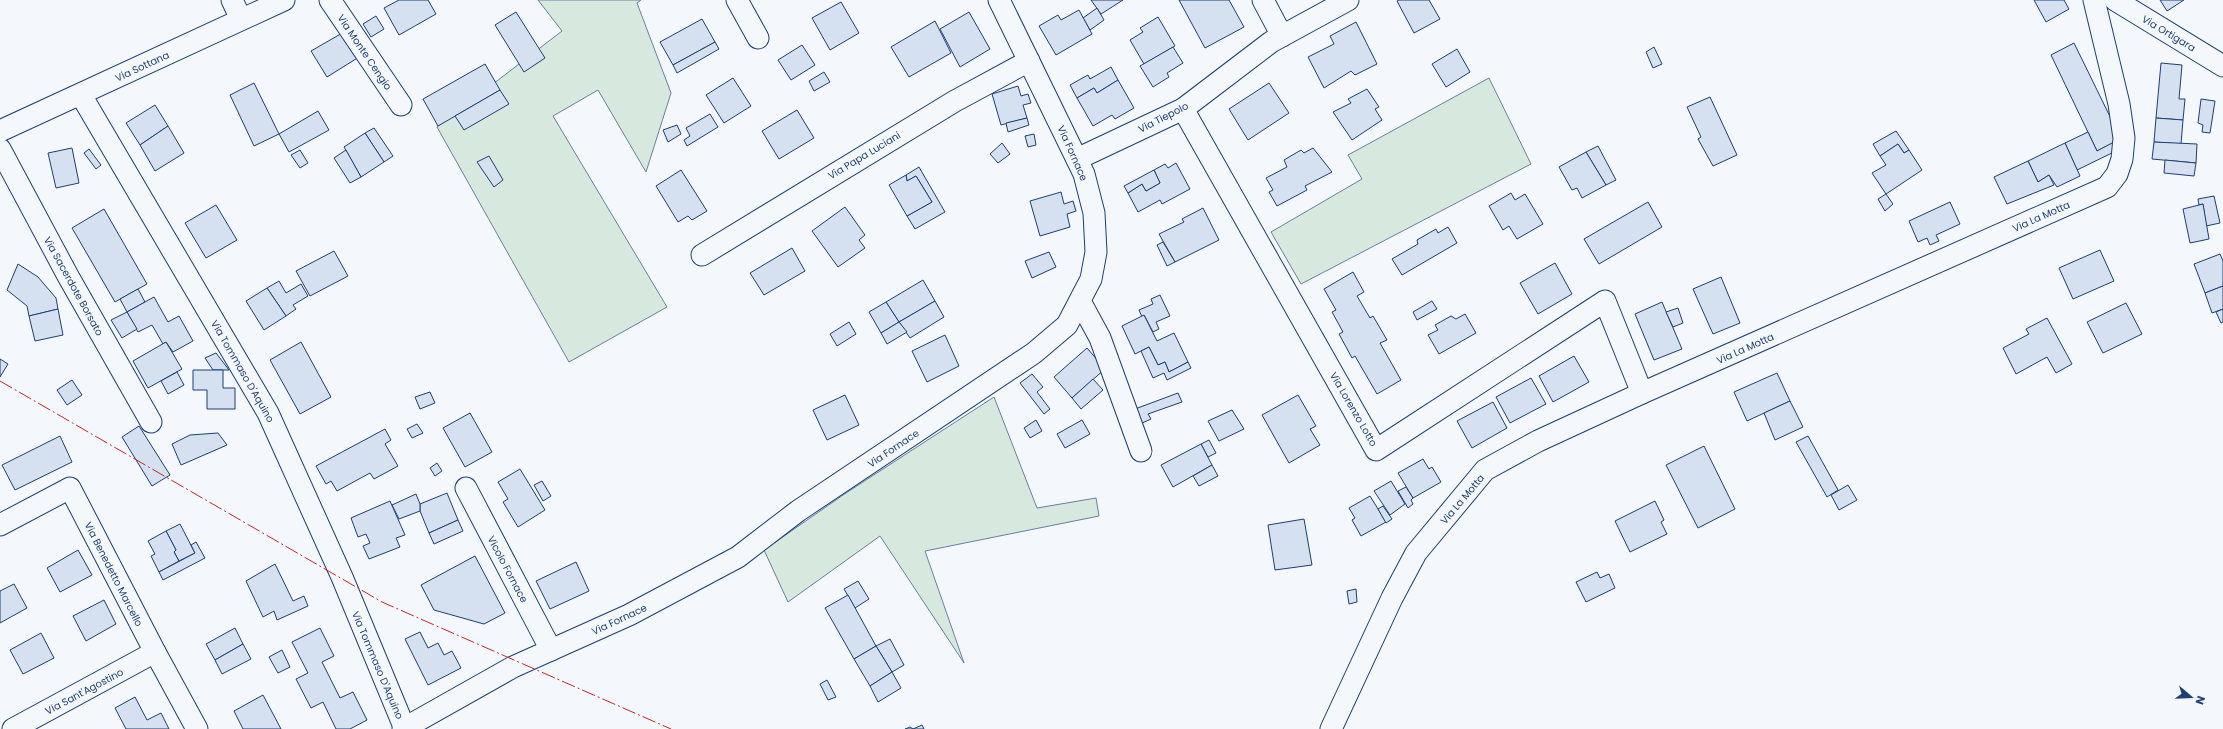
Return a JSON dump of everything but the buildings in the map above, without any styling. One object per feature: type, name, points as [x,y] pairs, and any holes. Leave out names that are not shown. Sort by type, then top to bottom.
[{"type":"street","points":[[232,0],[241,19]]},
{"type":"street","name":"Via Sottana","points":[[0,131],[81,95],[284,0]]},
{"type":"street","name":"Via Monte Cengio","points":[[330,0],[401,105]]},
{"type":"street","points":[[736,0],[758,38]]},
{"type":"street","name":"Via Fornace","points":[[404,729],[513,666],[628,615],[738,557],[798,511],[1034,353],[1067,325],[1081,303],[1091,279],[1096,252],[1094,213],[1084,174],[999,0]]},
{"type":"street","points":[[1263,0],[1282,36]]},
{"type":"street","name":"Via Tiepolo","points":[[1077,159],[1183,109],[1271,42],[1348,0]]},
{"type":"street","name":"Via La Motta","points":[[1331,729],[1392,598],[1416,553],[1485,470],[1538,441],[1642,393],[2107,187],[2117,174],[2122,159],[2124,138],[2118,104],[2094,0]]},
{"type":"street","name":"Via Ortigara","points":[[2115,0],[2223,66]]},
{"type":"street","name":"Via Papa Luciani","points":[[702,255],[916,124],[1029,61]]},
{"type":"street","name":"Via Tommaso D'Aquino","points":[[81,95],[268,413],[342,577],[404,729]]},
{"type":"street","name":"Via Lorenzo Lotto","points":[[1183,109],[1376,450],[1605,302],[1642,393]]},
{"type":"street","name":"Via Sacerdote Borsato","points":[[0,148],[68,276],[151,422]]},
{"type":"street","points":[[1081,303],[1100,338],[1141,451]]},
{"type":"street","name":"Via Benedetto Marcello","points":[[0,525],[70,488],[155,652],[198,729]]},
{"type":"street","name":"Vicolo Fornace","points":[[466,488],[551,650]]},
{"type":"street","name":"Via Sant'Agostino","points":[[13,729],[155,652]]},
{"type":"shaded area","points":[[538,0],[641,0],[637,3],[671,93],[646,172],[598,90],[553,116],[667,307],[569,362],[437,127],[562,31]]},
{"type":"shaded area","points":[[1489,78],[1531,164],[1301,284],[1271,232],[1362,179],[1348,155]]},
{"type":"shaded area","points":[[994,397],[1037,508],[1096,498],[1099,516],[925,551],[964,663],[880,536],[788,602],[764,550],[846,493]]},
{"type":"power","points":[[0,381],[382,602],[671,729]]}]
